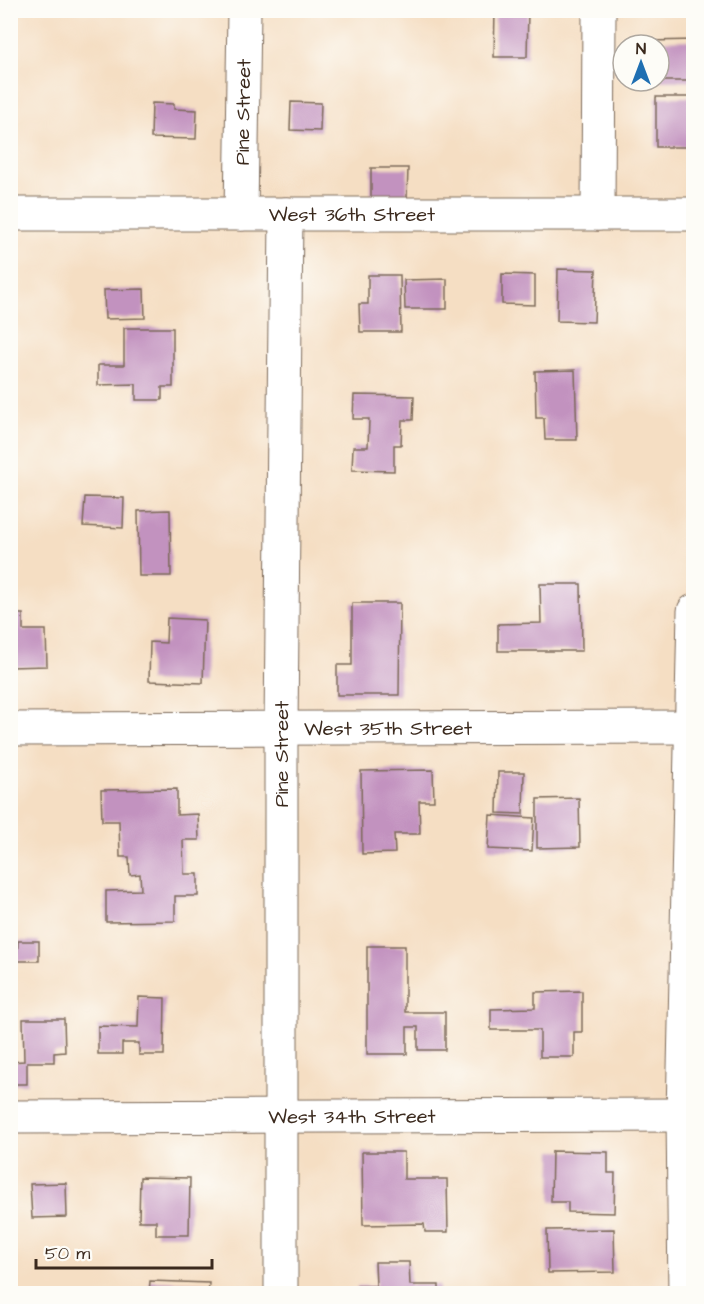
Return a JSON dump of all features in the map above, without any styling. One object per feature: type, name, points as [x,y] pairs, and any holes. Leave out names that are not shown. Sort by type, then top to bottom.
[{"type":"street","name":"Pine Street","points":[[241,214],[244,10]]},
{"type":"street","points":[[598,214],[599,10]]},
{"type":"street","name":"West 36th Street","points":[[10,214],[693,214]]},
{"type":"street","name":"Pine Street","points":[[281,1293],[279,1116],[286,214]]},
{"type":"street","points":[[685,1293],[693,611]]},
{"type":"street","name":"West 35th Street","points":[[10,729],[693,727]]},
{"type":"street","name":"West 34th Street","points":[[10,1117],[688,1115]]},
{"type":"building","points":[[495,10],[528,10],[527,57],[494,57]]},
{"type":"building","points":[[671,40],[694,40],[694,81],[671,81]]},
{"type":"building","points":[[656,97],[694,97],[694,147],[656,147]]},
{"type":"building","points":[[291,102],[321,103],[320,131],[290,130]]},
{"type":"building","points":[[152,103],[174,104],[174,109],[197,110],[196,139],[151,138]]},
{"type":"building","points":[[371,168],[408,168],[407,199],[371,198]]},
{"type":"building","points":[[558,269],[596,270],[594,322],[557,321]]},
{"type":"building","points":[[502,274],[535,275],[535,305],[502,304]]},
{"type":"building","points":[[368,275],[400,275],[401,332],[360,332],[359,304],[368,304]]},
{"type":"building","points":[[447,279],[447,309],[405,309],[404,280]]},
{"type":"building","points":[[144,289],[145,318],[105,319],[104,290]]},
{"type":"building","points":[[124,328],[173,328],[173,387],[162,387],[162,400],[136,400],[136,384],[98,385],[98,365],[124,365]]},
{"type":"building","points":[[575,370],[577,440],[545,440],[544,418],[536,418],[535,371]]},
{"type":"building","points":[[354,395],[414,396],[413,420],[402,420],[401,445],[394,445],[394,471],[352,470],[353,447],[368,447],[369,419],[353,419]]},
{"type":"building","points":[[85,497],[124,498],[123,528],[83,526]]},
{"type":"building","points":[[10,508],[13,508],[12,536],[10,536]]},
{"type":"building","points":[[170,510],[171,576],[139,576],[138,511]]},
{"type":"building","points":[[540,584],[581,584],[582,651],[498,651],[498,624],[541,623]]},
{"type":"building","points":[[352,603],[400,603],[399,695],[337,695],[337,665],[352,665]]},
{"type":"building","points":[[10,614],[23,614],[23,630],[46,630],[47,666],[10,667]]},
{"type":"building","points":[[167,618],[205,620],[203,683],[149,681],[150,642],[166,643]]},
{"type":"building","points":[[433,770],[434,801],[419,801],[420,834],[394,834],[395,853],[362,854],[361,771]]},
{"type":"building","points":[[498,772],[524,772],[523,814],[497,813]]},
{"type":"building","points":[[177,789],[177,815],[198,814],[199,840],[183,840],[184,874],[198,874],[198,896],[175,896],[175,921],[106,922],[106,891],[141,890],[140,874],[130,875],[129,857],[120,857],[119,821],[102,821],[101,790]]},
{"type":"building","points":[[579,798],[580,847],[537,848],[537,799]]},
{"type":"building","points":[[490,815],[534,818],[532,851],[488,849]]},
{"type":"building","points":[[10,941],[15,941],[14,960],[10,960]]},
{"type":"building","points":[[18,941],[39,941],[39,961],[17,961]]},
{"type":"building","points":[[367,946],[405,946],[405,1012],[445,1012],[445,1050],[418,1050],[418,1027],[407,1027],[407,1054],[367,1054]]},
{"type":"building","points":[[582,991],[582,1032],[574,1032],[574,1057],[540,1057],[540,1030],[491,1030],[491,1009],[535,1008],[535,992]]},
{"type":"building","points":[[139,997],[165,998],[164,1055],[139,1055],[139,1043],[122,1043],[122,1054],[98,1054],[98,1026],[138,1027]]},
{"type":"building","points":[[23,1019],[64,1019],[65,1052],[54,1053],[54,1062],[27,1062],[27,1084],[10,1084],[10,1062],[24,1061]]},
{"type":"building","points":[[552,1151],[608,1152],[608,1173],[615,1173],[614,1213],[568,1212],[568,1202],[551,1202]]},
{"type":"building","points":[[362,1152],[404,1152],[404,1179],[447,1179],[448,1232],[425,1232],[424,1224],[363,1225]]},
{"type":"building","points":[[140,1177],[190,1178],[189,1235],[156,1235],[156,1221],[139,1221]]},
{"type":"building","points":[[66,1183],[67,1217],[32,1218],[30,1184]]},
{"type":"building","points":[[614,1229],[615,1272],[548,1273],[547,1230]]},
{"type":"building","points":[[375,1262],[409,1262],[410,1285],[439,1285],[439,1294],[357,1294],[357,1286],[376,1286]]},
{"type":"building","points":[[150,1281],[209,1283],[208,1294],[149,1294]]}]
